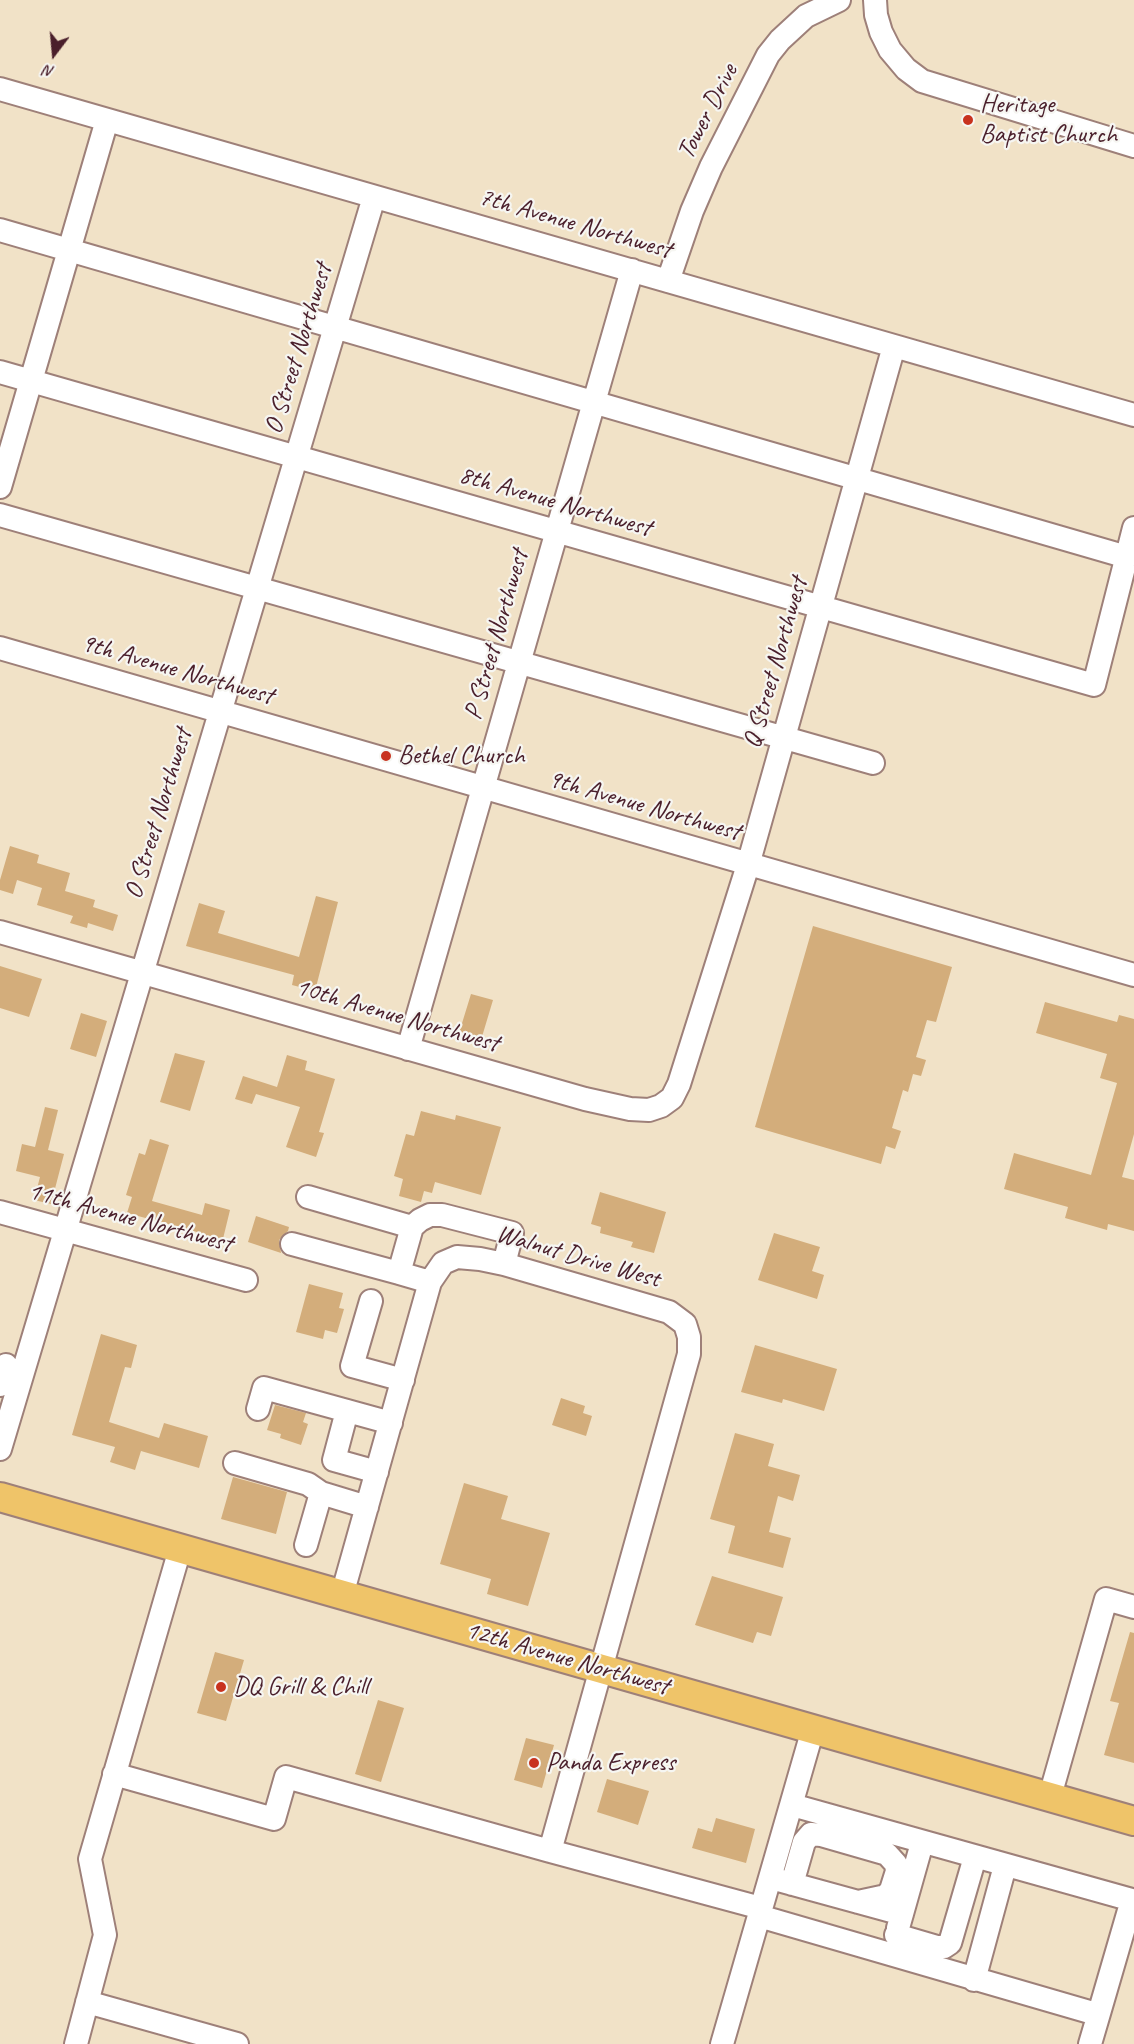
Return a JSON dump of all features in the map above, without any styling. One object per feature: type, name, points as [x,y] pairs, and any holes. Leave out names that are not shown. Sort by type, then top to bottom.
[{"type":"main road","name":"12th Avenue Northwest","points":[[0,1497],[1134,1821]]},
{"type":"street","name":"Tower Drive","points":[[668,281],[692,211],[711,167],[768,55],[780,40],[806,16],[839,0]]},
{"type":"street","points":[[875,0],[881,32],[890,50],[906,69],[922,81],[1134,146]]},
{"type":"street","name":"7th Avenue Northwest","points":[[0,89],[1134,415]]},
{"type":"street","points":[[0,488],[107,120]]},
{"type":"street","name":"O Street Northwest","points":[[0,1449],[374,196]]},
{"type":"street","points":[[0,230],[1127,557],[1134,528]]},
{"type":"street","name":"P Street Northwest","points":[[408,1049],[632,270]]},
{"type":"street","name":"Q Street Northwest","points":[[708,994],[748,865],[894,346]]},
{"type":"street","name":"8th Avenue Northwest","points":[[0,372],[1094,685],[1127,557]]},
{"type":"street","points":[[0,515],[873,763]]},
{"type":"street","name":"9th Avenue Northwest","points":[[0,648],[1134,975]]},
{"type":"street","name":"10th Avenue Northwest","points":[[0,932],[585,1099],[630,1109],[649,1110],[661,1106],[672,1098],[679,1084],[708,994]]},
{"type":"street","points":[[308,1197],[412,1227]]},
{"type":"street","name":"11th Avenue Northwest","points":[[0,1212],[246,1280]]},
{"type":"street","points":[[399,1273],[412,1227],[430,1215],[442,1215],[512,1233],[504,1264]]},
{"type":"street","points":[[292,1244],[430,1282]]},
{"type":"street","name":"Walnut Drive West","points":[[342,1595],[430,1282],[443,1263],[457,1257],[480,1258],[504,1264],[669,1312],[685,1324],[689,1337],[689,1354],[550,1851]]},
{"type":"street","points":[[370,1301],[352,1366],[403,1380]]},
{"type":"street","points":[[258,1409],[264,1388],[391,1423]]},
{"type":"street","points":[[347,1411],[333,1460],[377,1472]]},
{"type":"street","points":[[235,1463],[308,1484],[321,1493],[367,1507]]},
{"type":"street","points":[[306,1545],[321,1493]]},
{"type":"street","points":[[76,2044],[105,1935],[90,1859],[180,1549]]},
{"type":"street","points":[[1050,1796],[1106,1599],[1134,1607]]},
{"type":"street","points":[[722,2044],[813,1729]]},
{"type":"street","points":[[114,1774],[274,1820],[286,1776],[760,1912],[898,1935],[937,1947],[944,1947],[950,1943],[975,1857]]},
{"type":"street","points":[[792,1805],[1005,1866],[1133,1896],[1090,2044]]},
{"type":"street","points":[[792,1884],[804,1842],[811,1834],[822,1835],[887,1854],[896,1864],[897,1871],[891,1890],[885,1896],[858,1902]]},
{"type":"street","points":[[898,1935],[922,1843]]},
{"type":"street","points":[[974,1980],[1005,1866]]},
{"type":"street","points":[[770,1878],[858,1902],[898,1935],[974,1980],[1086,2012],[1093,2013],[1100,2010]]},
{"type":"street","points":[[87,2001],[237,2044]]},
{"type":"building","points":[[10,846],[39,855],[37,863],[70,873],[65,891],[95,900],[93,907],[118,915],[113,931],[88,923],[87,928],[70,923],[73,916],[37,905],[42,888],[17,880],[13,894],[0,890],[0,880]]},
{"type":"building","points":[[316,896],[338,902],[315,991],[292,985],[294,975],[186,946],[199,903],[225,911],[218,933],[299,957]]},
{"type":"building","points":[[813,926],[952,967],[936,1022],[927,1020],[916,1057],[926,1060],[921,1076],[913,1074],[908,1092],[903,1090],[892,1128],[901,1131],[895,1149],[886,1146],[881,1164],[755,1127]]},
{"type":"building","points":[[0,966],[42,979],[29,1017],[0,1008]]},
{"type":"building","points":[[471,994],[493,1000],[481,1040],[459,1033]]},
{"type":"building","points":[[1045,1002],[1117,1022],[1119,1015],[1134,1019],[1134,1134],[1122,1177],[1134,1180],[1134,1231],[1108,1224],[1107,1230],[1065,1218],[1068,1207],[1004,1189],[1014,1153],[1091,1175],[1117,1083],[1100,1078],[1107,1054],[1036,1033]]},
{"type":"building","points":[[81,1013],[107,1021],[96,1057],[70,1049]]},
{"type":"building","points":[[175,1053],[205,1061],[190,1111],[160,1102]]},
{"type":"building","points":[[287,1055],[307,1061],[305,1070],[335,1079],[319,1132],[324,1133],[316,1157],[286,1147],[300,1107],[256,1094],[252,1104],[235,1099],[243,1076],[277,1087]]},
{"type":"building","points":[[45,1107],[58,1110],[48,1150],[64,1154],[51,1204],[34,1200],[40,1177],[16,1171],[22,1144],[35,1147]]},
{"type":"building","points":[[421,1111],[455,1120],[456,1115],[501,1127],[481,1195],[435,1182],[432,1193],[424,1191],[421,1202],[399,1196],[403,1179],[394,1176],[406,1134],[414,1136]]},
{"type":"building","points":[[150,1139],[169,1145],[152,1201],[202,1215],[205,1203],[230,1210],[221,1247],[195,1241],[197,1232],[127,1213],[132,1197],[126,1195],[139,1153],[145,1155]]},
{"type":"building","points":[[600,1192],[666,1212],[654,1253],[631,1247],[633,1242],[600,1233],[601,1227],[591,1224]]},
{"type":"building","points":[[256,1216],[289,1227],[279,1240],[281,1253],[248,1242]]},
{"type":"building","points":[[774,1233],[820,1247],[812,1271],[824,1275],[817,1299],[758,1280]]},
{"type":"building","points":[[309,1284],[343,1293],[339,1308],[344,1309],[337,1333],[325,1330],[323,1339],[296,1332]]},
{"type":"building","points":[[101,1334],[137,1345],[131,1368],[125,1367],[109,1422],[159,1438],[164,1423],[208,1436],[199,1468],[141,1451],[135,1470],[110,1462],[115,1447],[72,1435]]},
{"type":"building","points":[[755,1345],[837,1369],[824,1411],[783,1399],[782,1403],[741,1392]]},
{"type":"building","points":[[561,1398],[585,1406],[583,1413],[592,1416],[586,1436],[552,1425]]},
{"type":"building","points":[[275,1405],[306,1413],[303,1422],[308,1424],[301,1445],[280,1438],[281,1434],[267,1430]]},
{"type":"building","points":[[735,1433],[774,1444],[768,1466],[800,1475],[793,1501],[778,1496],[769,1532],[791,1538],[783,1568],[728,1553],[735,1526],[710,1519]]},
{"type":"building","points":[[233,1477],[287,1492],[276,1534],[221,1519]]},
{"type":"building","points":[[464,1483],[508,1496],[501,1519],[550,1533],[528,1606],[487,1594],[491,1579],[440,1564]]},
{"type":"building","points":[[712,1576],[783,1597],[771,1636],[757,1632],[753,1643],[695,1625]]},
{"type":"building","points":[[1130,1632],[1134,1633],[1134,1763],[1104,1755],[1119,1703],[1110,1701]]},
{"type":"building","name":"DQ Grill & Chill","points":[[215,1652],[244,1660],[226,1721],[197,1713]]},
{"type":"building","points":[[378,1700],[404,1708],[381,1782],[355,1774]]},
{"type":"building","name":"Panda Express","points":[[526,1738],[554,1745],[542,1788],[514,1780]]},
{"type":"building","points":[[607,1779],[649,1791],[638,1825],[597,1812]]},
{"type":"building","points":[[716,1818],[755,1829],[746,1863],[692,1848],[698,1828],[712,1832]]},
{"type":"place","name":"Heritage Baptist Church","points":[[968,120]]},
{"type":"place","name":"Bethel Church","points":[[386,756]]},
{"type":"place","name":"DQ Grill & Chill","points":[[221,1687]]},
{"type":"place","name":"Panda Express","points":[[534,1763]]}]
